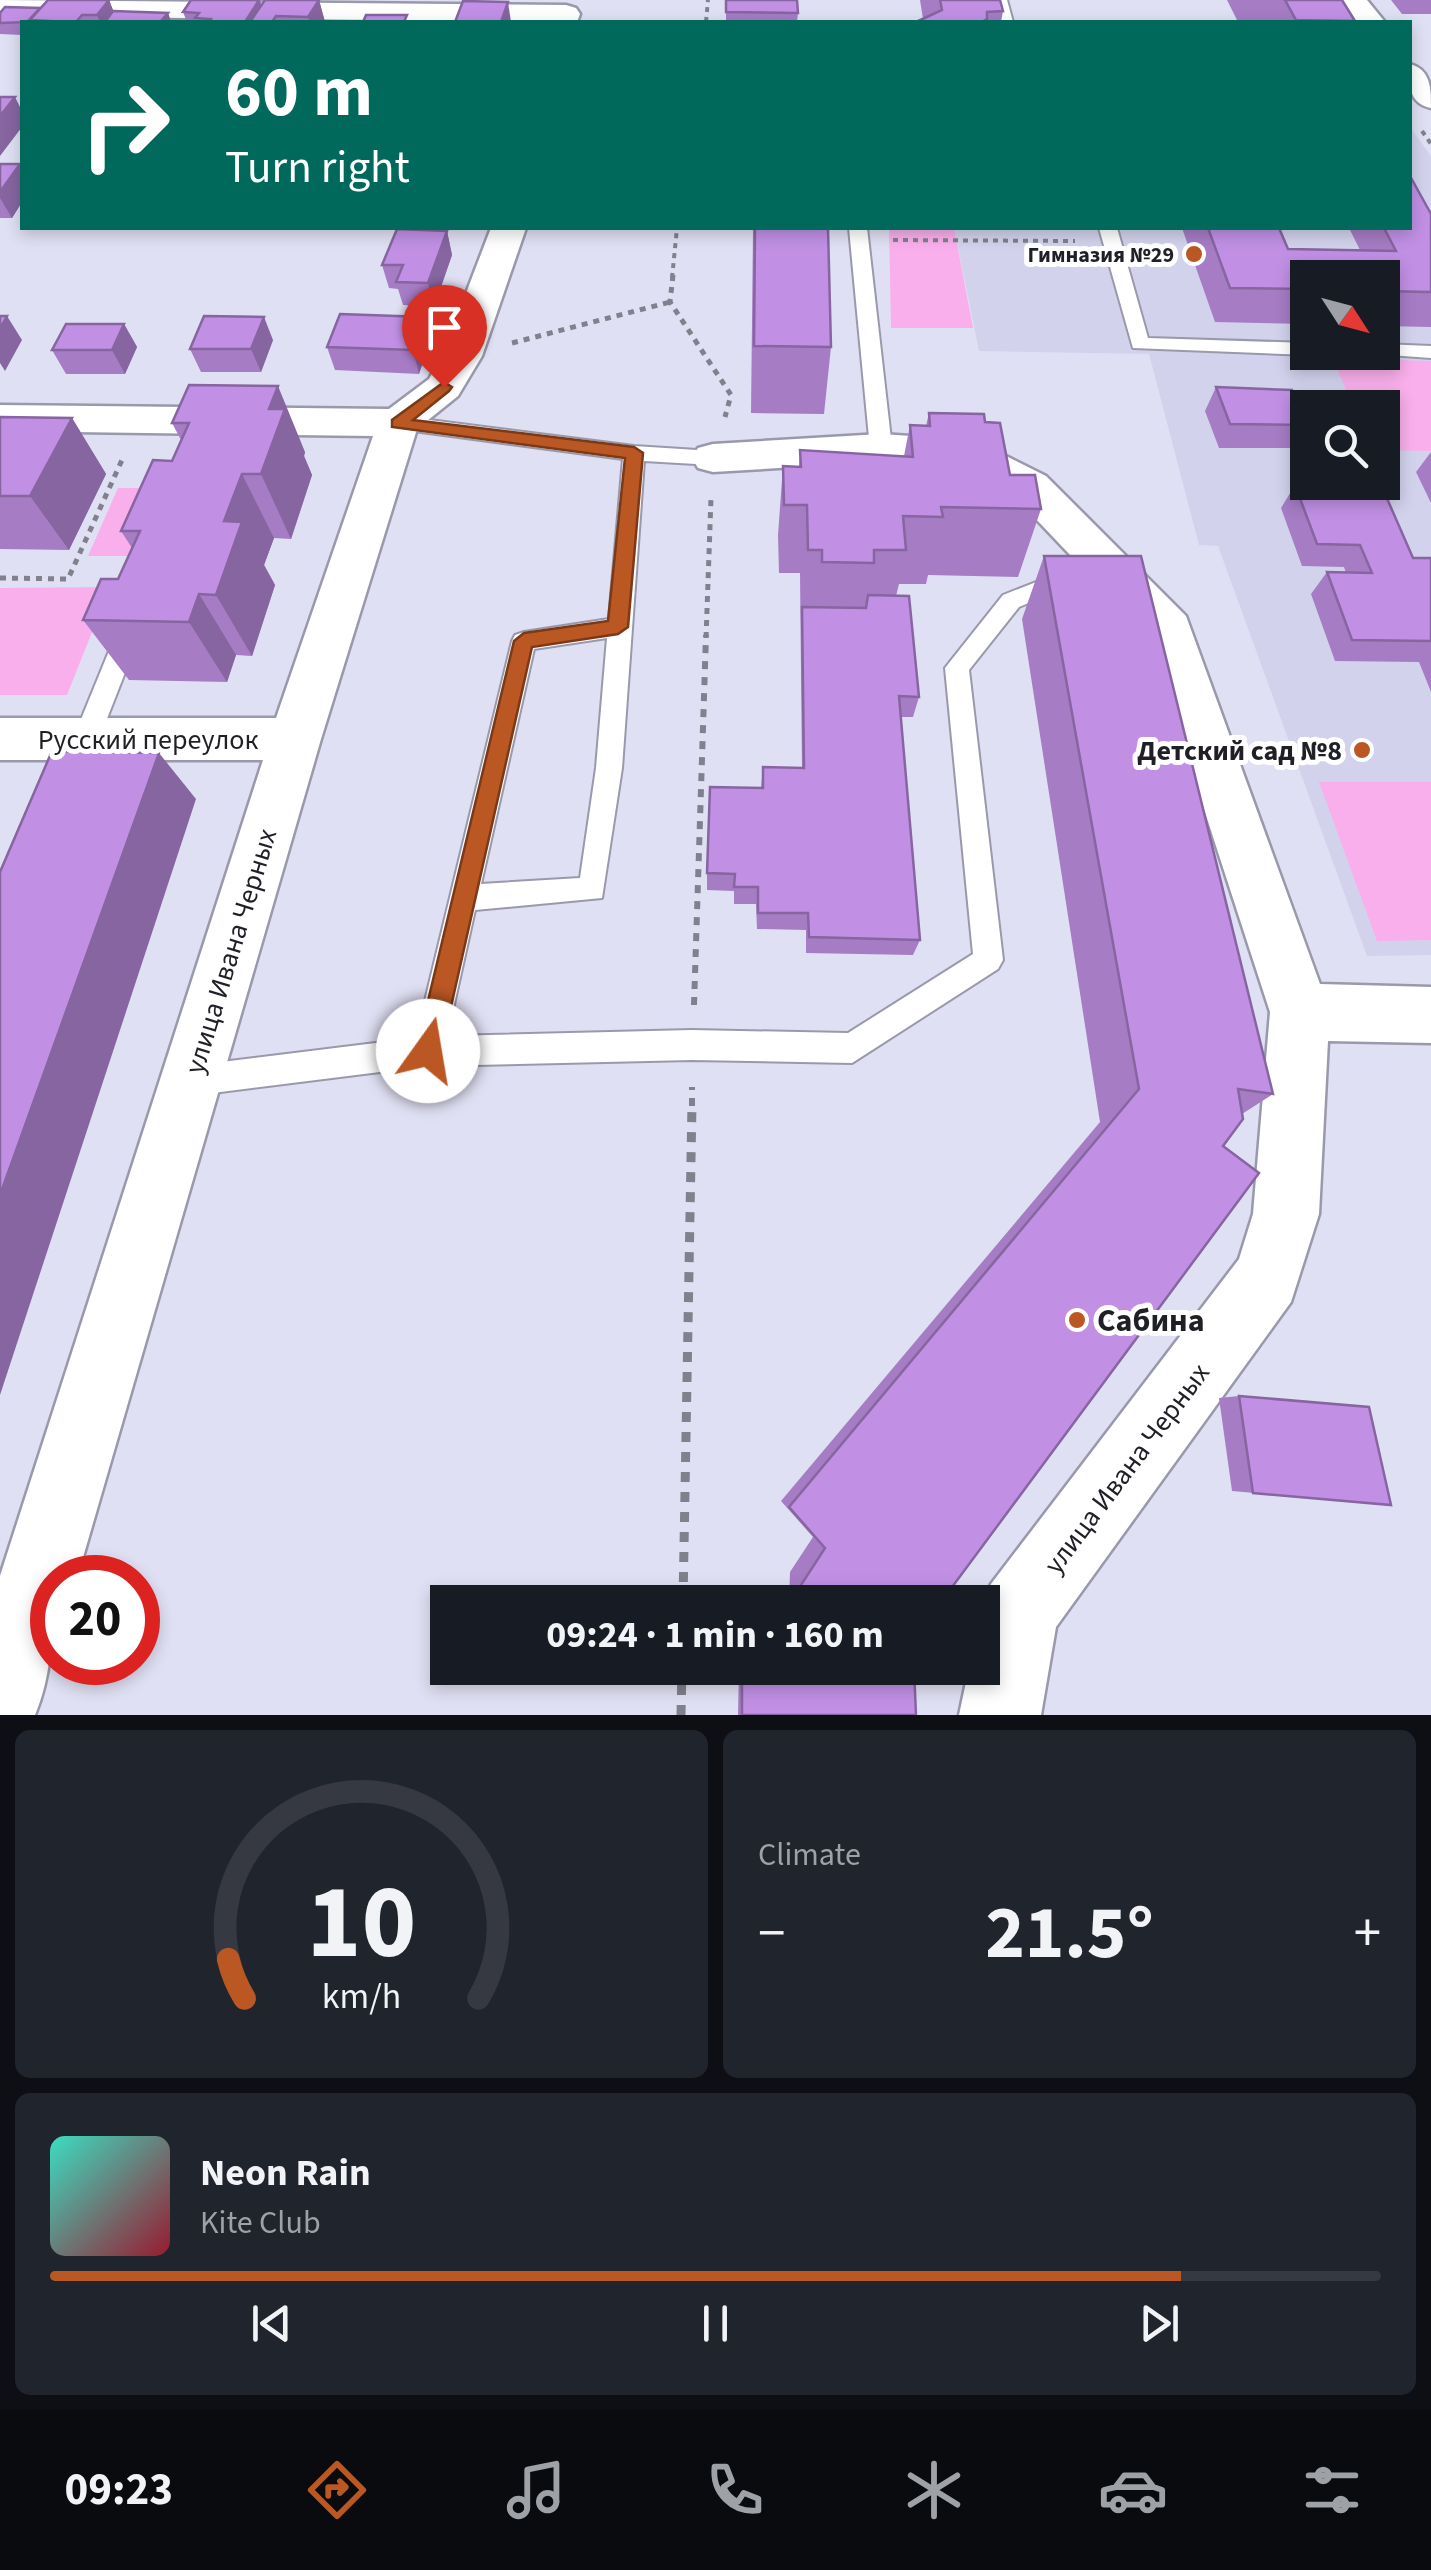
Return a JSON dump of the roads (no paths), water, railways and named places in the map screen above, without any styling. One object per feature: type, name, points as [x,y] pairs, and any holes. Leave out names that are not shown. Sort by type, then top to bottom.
[{"type":"street","points":[[1352,0],[1368,20]]},
{"type":"street","points":[[0,8],[565,18]]},
{"type":"street","points":[[1412,75],[1431,99]]},
{"type":"street","points":[[0,418],[140,420],[208,432],[398,424],[444,387],[466,342],[507,230]]},
{"type":"street","name":"улица Ивана Черных","points":[[0,1702],[189,1081],[398,424]]},
{"type":"street","name":"улица Ивана Черных","points":[[713,458],[882,448],[942,452],[991,466],[1031,487],[1169,629],[1300,1012],[1286,1214],[1267,1278],[1018,1612],[1000,1715]]},
{"type":"street","name":"Русский переулок","points":[[0,739],[296,739]]},
{"type":"street","points":[[1300,1012],[1431,1016]]},
{"type":"lane","points":[[859,234],[882,448]]},
{"type":"lane","points":[[1110,234],[1140,344],[1290,348]]},
{"type":"lane","points":[[1400,351],[1431,352]]},
{"type":"lane","points":[[398,424],[634,453],[713,458]]},
{"type":"lane","points":[[464,898],[592,890],[609,768],[634,453]]},
{"type":"lane","points":[[189,1081],[428,1051],[692,1045],[852,1048],[988,960],[957,668],[1011,601],[1106,562]]},
{"type":"lane","points":[[86,739],[142,598]]},
{"type":"lane","points":[[428,1051],[524,641],[618,627]]},
{"type":"place","name":"Гимназия №29","points":[[1194,254]]},
{"type":"place","name":"Детский сад №8","points":[[1362,750]]},
{"type":"place","name":"Сабина","points":[[1077,1320]]}]
